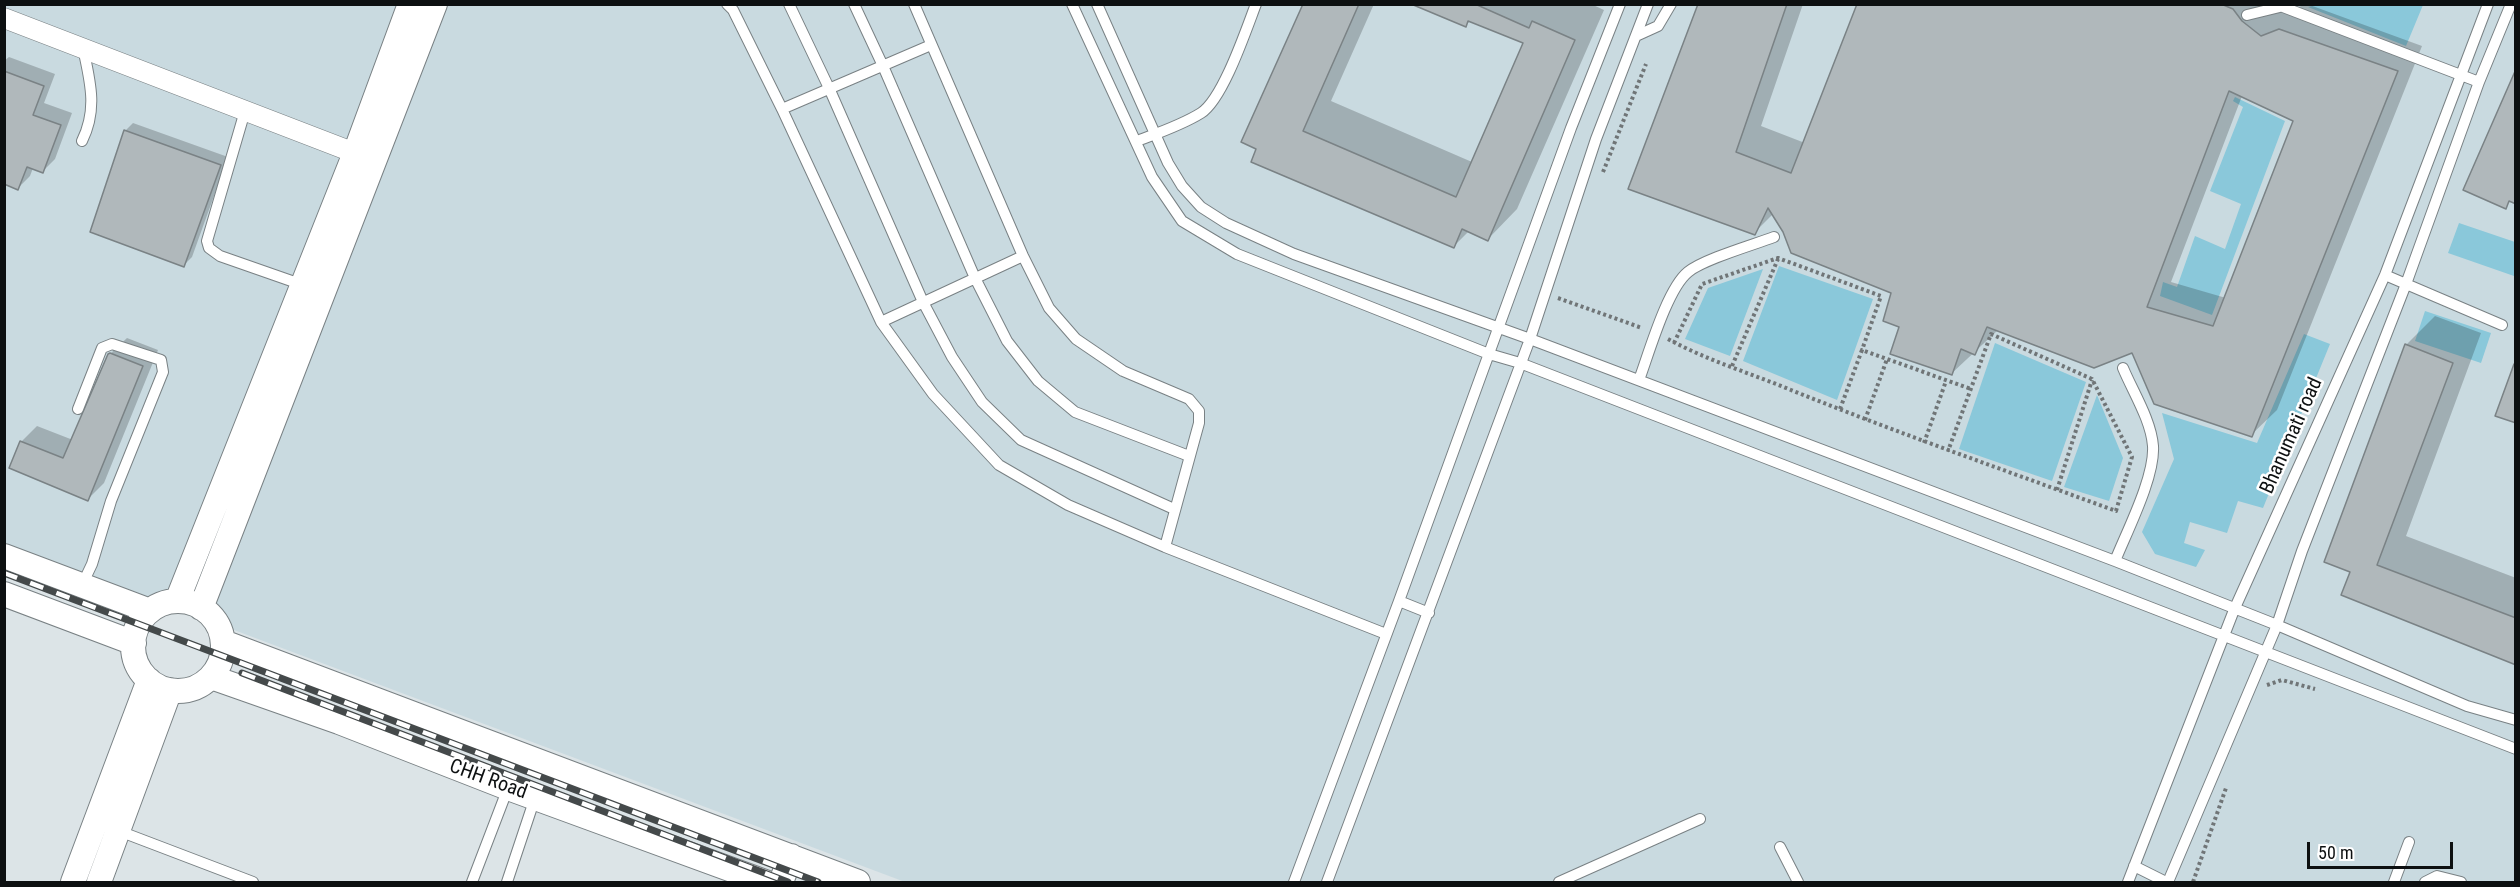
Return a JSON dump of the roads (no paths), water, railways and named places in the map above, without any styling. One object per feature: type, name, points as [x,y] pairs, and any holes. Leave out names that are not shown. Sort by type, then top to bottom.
[{"type":"street","points":[[177,601],[295,334],[366,153],[410,4]]},
{"type":"street","points":[[201,608],[295,334],[303,285],[435,4]]},
{"type":"street","points":[[4,18],[245,111],[366,153]]},
{"type":"street","points":[[4,556],[150,611]]},
{"type":"street","points":[[4,594],[134,643]]},
{"type":"street","points":[[177,601],[201,608],[216,622],[223,642],[218,667],[211,677],[192,689],[160,685],[137,663],[134,643],[138,625],[150,611],[168,602],[177,601]]},
{"type":"street","points":[[223,642],[858,882]]},
{"type":"street","name":"CHH Road","points":[[211,677],[765,882]]},
{"type":"street","points":[[99,882],[119,831],[160,685]]},
{"type":"street","points":[[73,882],[160,685]]},
{"type":"street","points":[[508,788],[519,753]]},
{"type":"street","points":[[781,882],[791,856]]},
{"type":"lane","points":[[727,4],[733,10],[782,109],[881,322],[933,394],[999,465],[1068,505],[1164,547],[1386,634]]},
{"type":"lane","points":[[789,4],[829,88],[923,302],[952,357],[981,402],[1021,440],[1174,509]]},
{"type":"lane","points":[[854,4],[975,278],[1006,341],[1045,388],[1075,412],[1190,456]]},
{"type":"lane","points":[[914,4],[1023,256],[1049,308],[1076,339],[1122,370],[1189,399],[1198,411],[1199,423],[1164,547]]},
{"type":"lane","points":[[1072,4],[1152,177],[1182,221],[1237,254],[1489,354],[1520,363],[2516,748]]},
{"type":"lane","points":[[1098,4],[1167,163],[1182,186],[1201,207],[1226,224],[1294,254],[1530,339],[2115,561],[2234,610],[2277,625],[2467,706],[2516,720]]},
{"type":"lane","points":[[1137,141],[1203,112],[1212,102],[1227,74],[1256,4]]},
{"type":"lane","points":[[1295,882],[1571,128],[1620,4]]},
{"type":"lane","points":[[1327,882],[1530,339],[1596,139],[1648,4]]},
{"type":"lane","points":[[1636,36],[1658,26],[1671,4]]},
{"type":"lane","name":"Bhanumati road","points":[[2128,882],[2234,610],[2385,275],[2488,4]]},
{"type":"lane","points":[[2134,866],[2167,882],[2277,625],[2302,551],[2406,284],[2479,82],[2511,4]]},
{"type":"lane","points":[[2247,15],[2287,6],[2479,82]]},
{"type":"lane","points":[[782,109],[931,45]]},
{"type":"lane","points":[[82,141],[90,126],[93,98],[83,48]]},
{"type":"lane","points":[[245,111],[207,241],[209,248],[220,256],[303,285]]},
{"type":"lane","points":[[1639,380],[1676,284],[1689,271],[1702,264],[1774,237]]},
{"type":"lane","points":[[881,322],[1023,256]]},
{"type":"lane","points":[[2385,275],[2502,326]]},
{"type":"lane","points":[[78,409],[102,348],[112,344],[161,360],[163,372],[111,501],[92,564],[82,585]]},
{"type":"lane","points":[[2115,561],[2152,463],[2153,445],[2148,425],[2123,368]]},
{"type":"lane","points":[[1399,601],[1429,613]]},
{"type":"lane","points":[[472,882],[508,788]]},
{"type":"lane","points":[[507,882],[535,797]]},
{"type":"lane","points":[[1559,882],[1700,819]]},
{"type":"lane","points":[[119,831],[254,882]]},
{"type":"lane","points":[[2394,882],[2409,842]]},
{"type":"lane","points":[[1780,847],[1798,882]]},
{"type":"lane","points":[[2425,882],[2437,876],[2461,882]]},
{"type":"railway","points":[[4,573],[818,882]]},
{"type":"railway","points":[[242,673],[788,882]]}]
